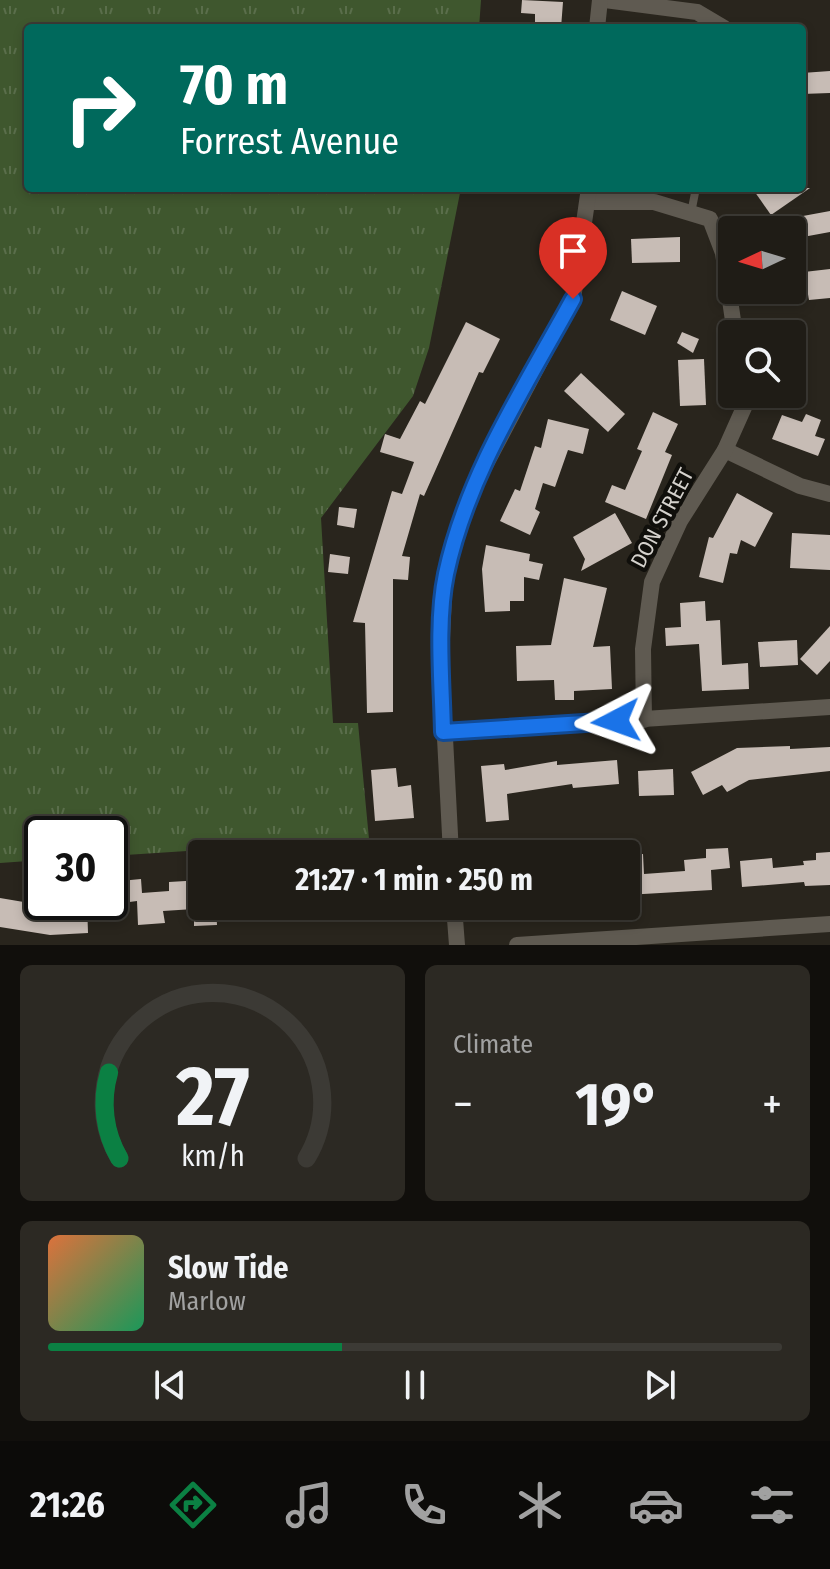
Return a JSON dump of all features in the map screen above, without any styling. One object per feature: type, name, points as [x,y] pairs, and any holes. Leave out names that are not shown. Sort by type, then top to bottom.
[{"type":"street","points":[[598,24],[602,0],[697,12],[717,24]]},
{"type":"street","points":[[450,840],[441,660],[445,576],[469,496],[573,299],[589,195],[654,202],[710,219],[723,253],[733,320]]},
{"type":"street","name":"DON STREET","points":[[644,720],[643,649],[652,582],[680,521],[725,450],[744,408]]},
{"type":"street","points":[[725,450],[800,486],[830,494]]},
{"type":"street","points":[[443,732],[830,707]]},
{"type":"street","points":[[455,920],[457,945]]},
{"type":"street","points":[[517,945],[699,938],[830,924]]},
{"type":"lane","points":[[691,213],[695,192]]},
{"type":"green space","points":[[0,0],[481,0],[479,24],[24,24],[24,192],[460,192],[429,348],[413,396],[321,518],[333,723],[358,723],[369,839],[188,840],[188,851],[128,855],[128,816],[24,816],[24,861],[0,863]]},
{"type":"building","points":[[522,0],[563,2],[561,24],[535,24],[535,14],[521,13]]},
{"type":"building","points":[[830,71],[830,93],[806,94],[806,73]]},
{"type":"building","points":[[755,192],[804,192],[771,215]]},
{"type":"building","points":[[830,211],[830,232],[806,236],[806,216],[803,216]]},
{"type":"building","points":[[680,237],[680,262],[632,263],[631,239]]},
{"type":"building","points":[[830,269],[830,298],[809,300],[806,272]]},
{"type":"building","points":[[622,291],[657,306],[645,335],[610,320]]},
{"type":"building","points":[[466,322],[500,339],[483,373],[479,372],[424,496],[420,494],[402,556],[410,557],[408,580],[393,579],[393,712],[367,713],[365,623],[353,622],[392,491],[402,494],[414,462],[380,452],[385,434],[400,439],[420,401],[425,404]]},
{"type":"building","points":[[682,332],[699,339],[693,353],[677,343]]},
{"type":"building","points":[[704,359],[706,405],[680,406],[678,360]]},
{"type":"building","points":[[581,373],[625,414],[608,432],[564,391]]},
{"type":"building","points":[[653,412],[678,424],[665,452],[672,455],[646,519],[605,502],[612,485],[625,490],[642,451],[637,449]]},
{"type":"building","points":[[806,414],[821,420],[815,436],[825,439],[818,456],[772,439],[782,415],[802,422]]},
{"type":"building","points":[[548,419],[589,429],[583,454],[568,450],[555,487],[543,483],[535,509],[540,512],[530,535],[500,521],[515,489],[520,491],[535,446],[541,448]]},
{"type":"building","points":[[737,493],[773,513],[755,547],[741,540],[737,554],[730,553],[723,583],[699,577],[709,537],[713,538]]},
{"type":"building","points":[[339,507],[357,509],[354,528],[337,525]]},
{"type":"building","points":[[615,513],[632,543],[581,571],[585,559],[573,537]]},
{"type":"building","points":[[792,533],[830,535],[830,570],[790,568]]},
{"type":"building","points":[[486,545],[530,554],[529,561],[543,564],[539,580],[524,577],[524,601],[510,601],[510,611],[485,612],[482,569]]},
{"type":"building","points":[[330,554],[350,557],[348,574],[328,572]]},
{"type":"building","points":[[564,578],[607,588],[593,647],[610,646],[612,689],[574,691],[574,700],[555,700],[554,680],[517,681],[516,646],[551,645]]},
{"type":"building","points":[[705,601],[706,621],[720,620],[722,665],[748,663],[749,689],[702,691],[699,644],[666,646],[665,628],[681,627],[680,603]]},
{"type":"building","points":[[830,626],[830,661],[817,675],[800,659]]},
{"type":"building","points":[[797,640],[798,665],[760,667],[758,642]]},
{"type":"building","points":[[790,746],[790,749],[830,747],[830,771],[749,780],[727,792],[722,785],[703,795],[691,772],[737,748]]},
{"type":"building","points":[[617,760],[619,784],[573,788],[572,784],[507,794],[509,820],[486,822],[481,766],[504,764],[505,770],[557,761],[557,765]]},
{"type":"building","points":[[396,768],[398,787],[411,785],[414,818],[375,821],[371,770]]},
{"type":"building","points":[[673,769],[674,795],[639,796],[638,771]]},
{"type":"building","points":[[728,848],[730,868],[711,870],[712,890],[640,894],[640,854],[643,854],[644,874],[685,871],[684,860],[706,858],[706,849]]},
{"type":"building","points":[[830,852],[830,885],[805,886],[804,882],[742,887],[740,861],[772,858],[773,868],[804,865],[803,861],[816,860],[816,853]]},
{"type":"building","points":[[141,879],[142,893],[169,891],[169,882],[188,881],[188,909],[163,911],[165,923],[138,925],[137,901],[128,902],[128,880]]},
{"type":"building","points":[[0,898],[24,902],[24,920],[88,920],[88,933],[50,935],[0,927]]},
{"type":"building","points":[[194,920],[217,920],[217,925],[194,926]]},
{"type":"route","points":[[573,299],[469,496],[445,576],[441,660],[443,732],[616,721]]}]
